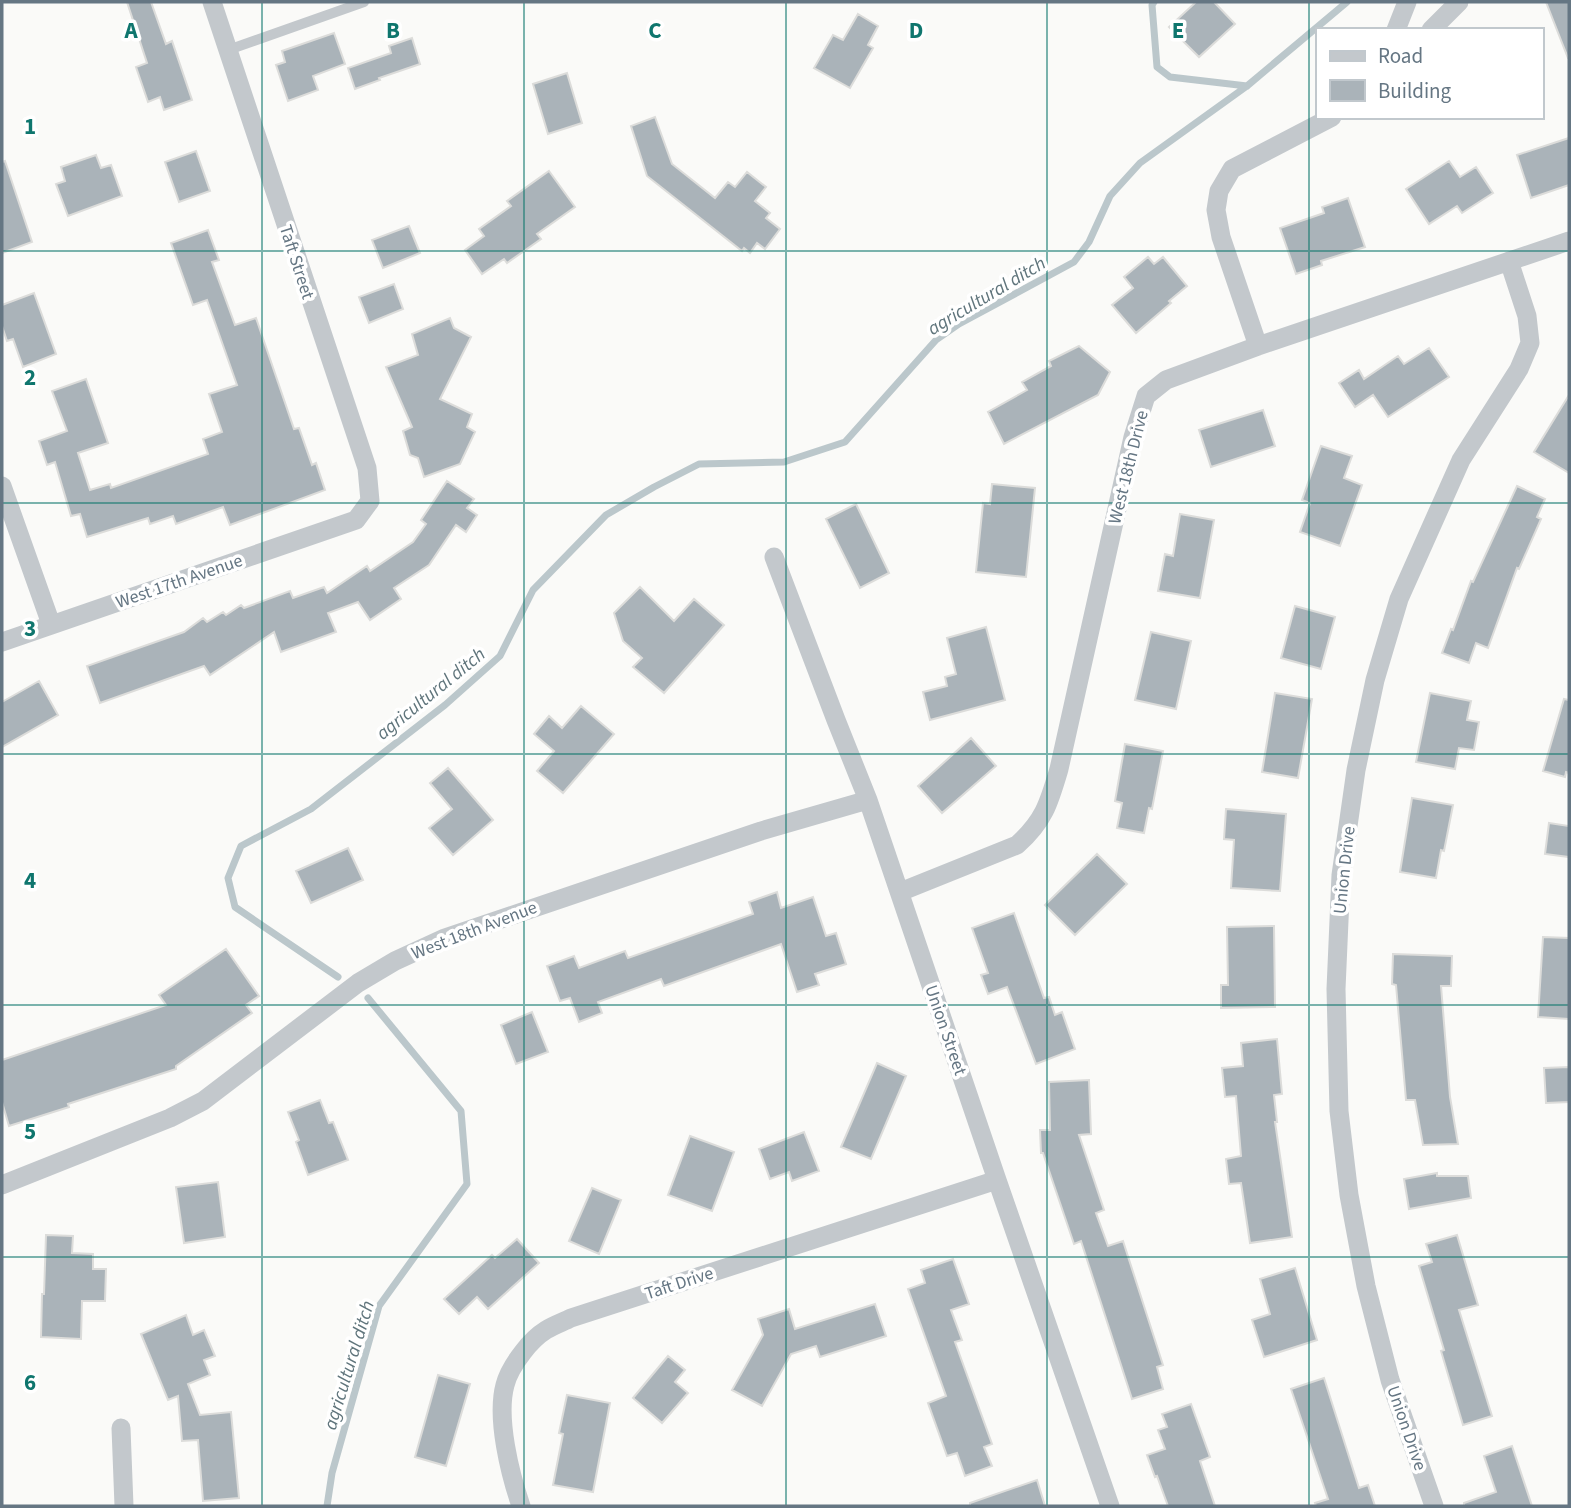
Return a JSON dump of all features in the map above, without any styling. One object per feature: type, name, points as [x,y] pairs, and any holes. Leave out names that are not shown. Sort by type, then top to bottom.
[{"type":"street","name":"Taft Street","points":[[212,2],[367,468],[370,501],[356,520]]},
{"type":"street","points":[[1397,28],[1406,2]]},
{"type":"street","points":[[1433,28],[1460,2]]},
{"type":"street","points":[[1258,346],[1221,237],[1216,210],[1219,191],[1232,169],[1328,119]]},
{"type":"street","name":"West 18th Drive","points":[[900,892],[1017,845],[1032,832],[1044,815],[1059,769],[1133,437],[1146,396],[1166,380],[1258,346],[1569,241]]},
{"type":"street","name":"Union Drive","points":[[1434,1506],[1390,1380],[1366,1286],[1349,1195],[1339,1111],[1336,989],[1341,875],[1356,770],[1375,680],[1399,598],[1461,460],[1519,369],[1530,343],[1527,316],[1509,261]]},
{"type":"street","points":[[2,486],[51,624]]},
{"type":"street","name":"West 17th Avenue","points":[[2,642],[356,520]]},
{"type":"street","name":"Union Street","points":[[774,557],[869,800],[1110,1506]]},
{"type":"street","name":"West 18th Avenue","points":[[2,1185],[170,1118],[203,1101],[358,983],[395,961],[445,938],[761,831],[869,800]]},
{"type":"street","name":"Taft Drive","points":[[521,1506],[505,1441],[502,1411],[505,1384],[515,1363],[545,1330],[571,1318],[997,1180]]},
{"type":"street","points":[[121,1428],[124,1506]]},
{"type":"lane","points":[[228,50],[364,2]]},
{"type":"building","points":[[127,2],[151,2],[166,44],[172,41],[192,100],[164,110],[160,97],[148,102],[136,67],[147,63]]},
{"type":"building","points":[[1196,2],[1214,2],[1235,24],[1199,57],[1169,27]]},
{"type":"building","points":[[1546,2],[1569,2],[1569,58],[1568,58]]},
{"type":"building","points":[[858,14],[878,26],[868,45],[873,48],[850,88],[814,68],[833,35],[843,40]]},
{"type":"building","points":[[334,33],[345,64],[313,76],[318,90],[288,101],[276,65],[285,62],[282,51]]},
{"type":"building","points":[[412,38],[420,64],[355,89],[348,68],[391,53],[389,46]]},
{"type":"building","points":[[567,73],[582,123],[548,134],[533,84]]},
{"type":"building","points":[[655,117],[672,164],[715,198],[728,182],[735,187],[747,172],[766,187],[755,201],[770,213],[766,218],[780,229],[765,249],[757,243],[750,253],[744,248],[742,251],[647,176],[631,126]]},
{"type":"building","points":[[1569,138],[1569,185],[1531,198],[1517,155]]},
{"type":"building","points":[[196,151],[210,191],[179,202],[165,162]]},
{"type":"building","points":[[96,155],[101,168],[111,165],[122,196],[68,216],[56,184],[65,181],[61,167]]},
{"type":"building","points":[[5,161],[32,242],[2,253],[2,162]]},
{"type":"building","points":[[1449,161],[1460,177],[1476,167],[1493,193],[1462,213],[1457,206],[1429,224],[1406,189]]},
{"type":"building","points":[[549,171],[575,207],[537,234],[541,239],[507,263],[504,259],[482,274],[465,250],[484,236],[479,229],[511,206],[507,201]]},
{"type":"building","points":[[1348,198],[1365,247],[1321,261],[1322,265],[1296,274],[1280,228],[1324,213],[1322,207]]},
{"type":"building","points":[[409,226],[420,253],[383,268],[372,240]]},
{"type":"building","points":[[208,230],[219,260],[212,262],[235,325],[256,318],[294,429],[299,428],[312,465],[316,463],[325,490],[230,525],[223,507],[176,524],[173,516],[150,524],[148,518],[87,537],[80,514],[71,516],[55,462],[47,465],[39,441],[67,431],[52,391],[86,379],[108,443],[78,453],[90,490],[110,484],[111,488],[208,454],[203,439],[222,432],[209,394],[237,385],[207,300],[193,305],[171,243]]},
{"type":"building","points":[[1148,257],[1154,264],[1163,257],[1187,286],[1136,333],[1112,305],[1133,288],[1124,277]]},
{"type":"building","points":[[394,284],[403,309],[369,323],[359,297]]},
{"type":"building","points":[[34,293],[56,354],[23,367],[13,339],[7,341],[2,326],[2,305]]},
{"type":"building","points":[[450,318],[454,328],[471,337],[440,399],[472,414],[467,427],[475,432],[460,464],[424,477],[418,458],[410,455],[403,431],[412,427],[386,367],[418,355],[412,334]]},
{"type":"building","points":[[1079,346],[1110,372],[1098,395],[1004,444],[988,412],[1027,390],[1022,382],[1051,366],[1049,361]]},
{"type":"building","points":[[1429,348],[1449,377],[1388,417],[1373,395],[1355,407],[1339,383],[1359,370],[1364,379],[1398,356],[1404,364]]},
{"type":"building","points":[[1569,395],[1569,473],[1534,452]]},
{"type":"building","points":[[1263,410],[1275,446],[1211,467],[1199,430]]},
{"type":"building","points":[[1321,446],[1352,456],[1344,478],[1362,485],[1340,546],[1300,532],[1310,503],[1302,500]]},
{"type":"building","points":[[447,481],[474,499],[467,508],[477,515],[466,532],[456,525],[429,565],[394,588],[401,599],[370,620],[358,602],[328,613],[336,632],[281,652],[274,632],[210,675],[204,666],[100,703],[87,666],[184,632],[203,618],[207,622],[223,612],[226,615],[241,605],[244,608],[290,591],[293,598],[324,587],[327,593],[367,566],[370,571],[413,542],[426,524],[421,520]]},
{"type":"building","points":[[992,484],[1035,488],[1026,577],[976,572],[983,503],[990,504]]},
{"type":"building","points":[[1517,486],[1545,499],[1537,517],[1541,519],[1519,569],[1517,568],[1488,648],[1476,643],[1469,663],[1442,653],[1471,581],[1473,582]]},
{"type":"building","points":[[856,504],[889,573],[860,588],[826,519]]},
{"type":"building","points":[[1180,514],[1214,520],[1200,598],[1158,591],[1165,554],[1173,556]]},
{"type":"building","points":[[640,587],[674,621],[694,599],[724,625],[664,693],[633,667],[642,658],[623,641],[614,613]]},
{"type":"building","points":[[1295,606],[1335,617],[1321,669],[1281,658]]},
{"type":"building","points":[[986,627],[1005,700],[930,720],[923,692],[947,686],[945,677],[956,674],[947,638]]},
{"type":"building","points":[[1151,632],[1191,641],[1176,709],[1135,700]]},
{"type":"building","points":[[39,681],[58,715],[2,747],[2,702]]},
{"type":"building","points":[[1275,693],[1312,699],[1298,778],[1262,772]]},
{"type":"building","points":[[1430,693],[1471,701],[1467,720],[1479,722],[1474,750],[1459,748],[1455,769],[1416,762]]},
{"type":"building","points":[[1564,699],[1569,700],[1569,773],[1566,772],[1565,777],[1543,771]]},
{"type":"building","points":[[581,706],[614,734],[563,793],[537,771],[554,751],[534,734],[549,716],[562,728]]},
{"type":"building","points":[[971,738],[996,766],[942,813],[918,786]]},
{"type":"building","points":[[1125,744],[1163,751],[1152,809],[1149,808],[1144,833],[1117,828],[1122,803],[1115,801]]},
{"type":"building","points":[[448,768],[493,820],[453,855],[429,828],[452,809],[430,783]]},
{"type":"building","points":[[1412,798],[1453,805],[1436,878],[1400,872]]},
{"type":"building","points":[[1226,809],[1286,814],[1280,891],[1231,888],[1234,840],[1224,839]]},
{"type":"building","points":[[1549,823],[1569,826],[1569,857],[1545,854]]},
{"type":"building","points":[[348,848],[363,880],[311,903],[296,871]]},
{"type":"building","points":[[1097,854],[1127,884],[1075,935],[1045,905]]},
{"type":"building","points":[[777,892],[781,908],[813,897],[826,936],[836,933],[846,964],[815,974],[819,985],[797,992],[781,944],[664,986],[661,979],[598,1002],[602,1013],[579,1022],[570,998],[560,1001],[547,966],[574,956],[579,968],[625,951],[628,958],[753,914],[749,902]]},
{"type":"building","points":[[1014,913],[1044,998],[1049,997],[1055,1015],[1062,1012],[1075,1049],[1036,1064],[1007,987],[988,994],[981,975],[988,973],[972,928]]},
{"type":"building","points":[[1274,926],[1275,1007],[1221,1008],[1221,985],[1228,985],[1227,927]]},
{"type":"building","points":[[1543,937],[1569,938],[1569,1019],[1538,1017]]},
{"type":"building","points":[[226,949],[259,996],[246,1005],[252,1013],[176,1066],[176,1069],[9,1126],[2,1102],[2,1060],[166,1005],[159,995]]},
{"type":"building","points":[[1393,954],[1452,956],[1451,986],[1441,986],[1450,1097],[1458,1144],[1423,1145],[1415,1100],[1406,1100],[1396,985],[1392,984]]},
{"type":"building","points":[[532,1012],[548,1052],[516,1064],[501,1025]]},
{"type":"building","points":[[1277,1039],[1282,1094],[1274,1095],[1275,1122],[1292,1237],[1250,1243],[1241,1183],[1229,1184],[1226,1159],[1241,1156],[1236,1096],[1225,1097],[1222,1068],[1243,1066],[1241,1043]]},
{"type":"building","points":[[877,1063],[906,1076],[871,1159],[841,1147]]},
{"type":"building","points":[[1569,1067],[1569,1102],[1546,1103],[1544,1068]]},
{"type":"building","points":[[1089,1080],[1091,1134],[1079,1135],[1104,1210],[1096,1213],[1108,1246],[1123,1241],[1163,1365],[1157,1367],[1163,1389],[1132,1399],[1081,1241],[1074,1244],[1041,1153],[1040,1130],[1050,1130],[1049,1082]]},
{"type":"building","points":[[320,1100],[329,1123],[333,1122],[348,1160],[308,1175],[288,1112]]},
{"type":"building","points":[[804,1132],[819,1171],[792,1181],[789,1172],[770,1179],[759,1149]]},
{"type":"building","points":[[690,1136],[734,1152],[712,1211],[668,1195]]},
{"type":"building","points":[[1437,1173],[1437,1176],[1468,1176],[1471,1198],[1409,1209],[1404,1179]]},
{"type":"building","points":[[218,1182],[225,1237],[184,1243],[176,1187]]},
{"type":"building","points":[[592,1188],[621,1200],[599,1254],[569,1241]]},
{"type":"building","points":[[46,1235],[73,1236],[72,1253],[93,1254],[93,1269],[106,1269],[105,1301],[82,1301],[81,1339],[41,1337]]},
{"type":"building","points":[[1457,1235],[1478,1305],[1459,1310],[1492,1416],[1463,1425],[1419,1266],[1432,1262],[1426,1244]]},
{"type":"building","points":[[517,1239],[539,1263],[488,1309],[477,1297],[459,1314],[444,1299],[492,1255],[495,1258]]},
{"type":"building","points":[[953,1259],[969,1304],[951,1310],[962,1340],[955,1342],[992,1444],[984,1447],[992,1466],[965,1476],[957,1453],[947,1456],[928,1403],[946,1396],[908,1289],[925,1283],[921,1270]]},
{"type":"building","points":[[1295,1268],[1317,1340],[1264,1357],[1252,1320],[1270,1314],[1260,1279]]},
{"type":"building","points":[[875,1304],[886,1336],[820,1357],[816,1346],[791,1354],[762,1406],[732,1390],[763,1335],[758,1319],[789,1309],[795,1329]]},
{"type":"building","points":[[186,1315],[193,1335],[204,1330],[215,1356],[204,1360],[210,1375],[188,1384],[200,1415],[231,1412],[239,1498],[203,1501],[198,1440],[182,1441],[178,1396],[168,1400],[141,1334]]},
{"type":"building","points":[[668,1356],[685,1370],[675,1382],[688,1393],[662,1423],[633,1398]]},
{"type":"building","points":[[438,1375],[470,1384],[446,1466],[415,1457]]},
{"type":"building","points":[[1324,1378],[1359,1488],[1368,1485],[1375,1506],[1316,1506],[1315,1503],[1328,1499],[1291,1389]]},
{"type":"building","points":[[567,1395],[610,1403],[593,1492],[553,1485]]},
{"type":"building","points":[[1191,1404],[1210,1457],[1200,1461],[1215,1506],[1168,1506],[1147,1455],[1165,1449],[1158,1430],[1167,1427],[1162,1414]]},
{"type":"building","points":[[1512,1446],[1532,1506],[1464,1506],[1464,1503],[1496,1492],[1484,1456]]},
{"type":"building","points":[[1037,1480],[1045,1506],[970,1506],[970,1503]]},
{"type":"waterway","points":[[1154,2],[1152,5],[1157,67],[1170,77],[1247,86]]},
{"type":"waterway","name":"agricultural ditch","points":[[1316,28],[1347,2]]},
{"type":"waterway","name":"agricultural ditch","points":[[338,977],[235,907],[228,878],[241,846],[311,809],[445,705],[500,656],[533,590],[606,515],[699,464],[784,462],[845,442],[936,340],[959,324],[1074,262],[1089,242],[1110,196],[1140,163],[1247,86],[1316,28]]},
{"type":"waterway","name":"agricultural ditch","points":[[327,1506],[332,1473],[379,1306],[467,1184],[461,1111],[368,998]]}]
